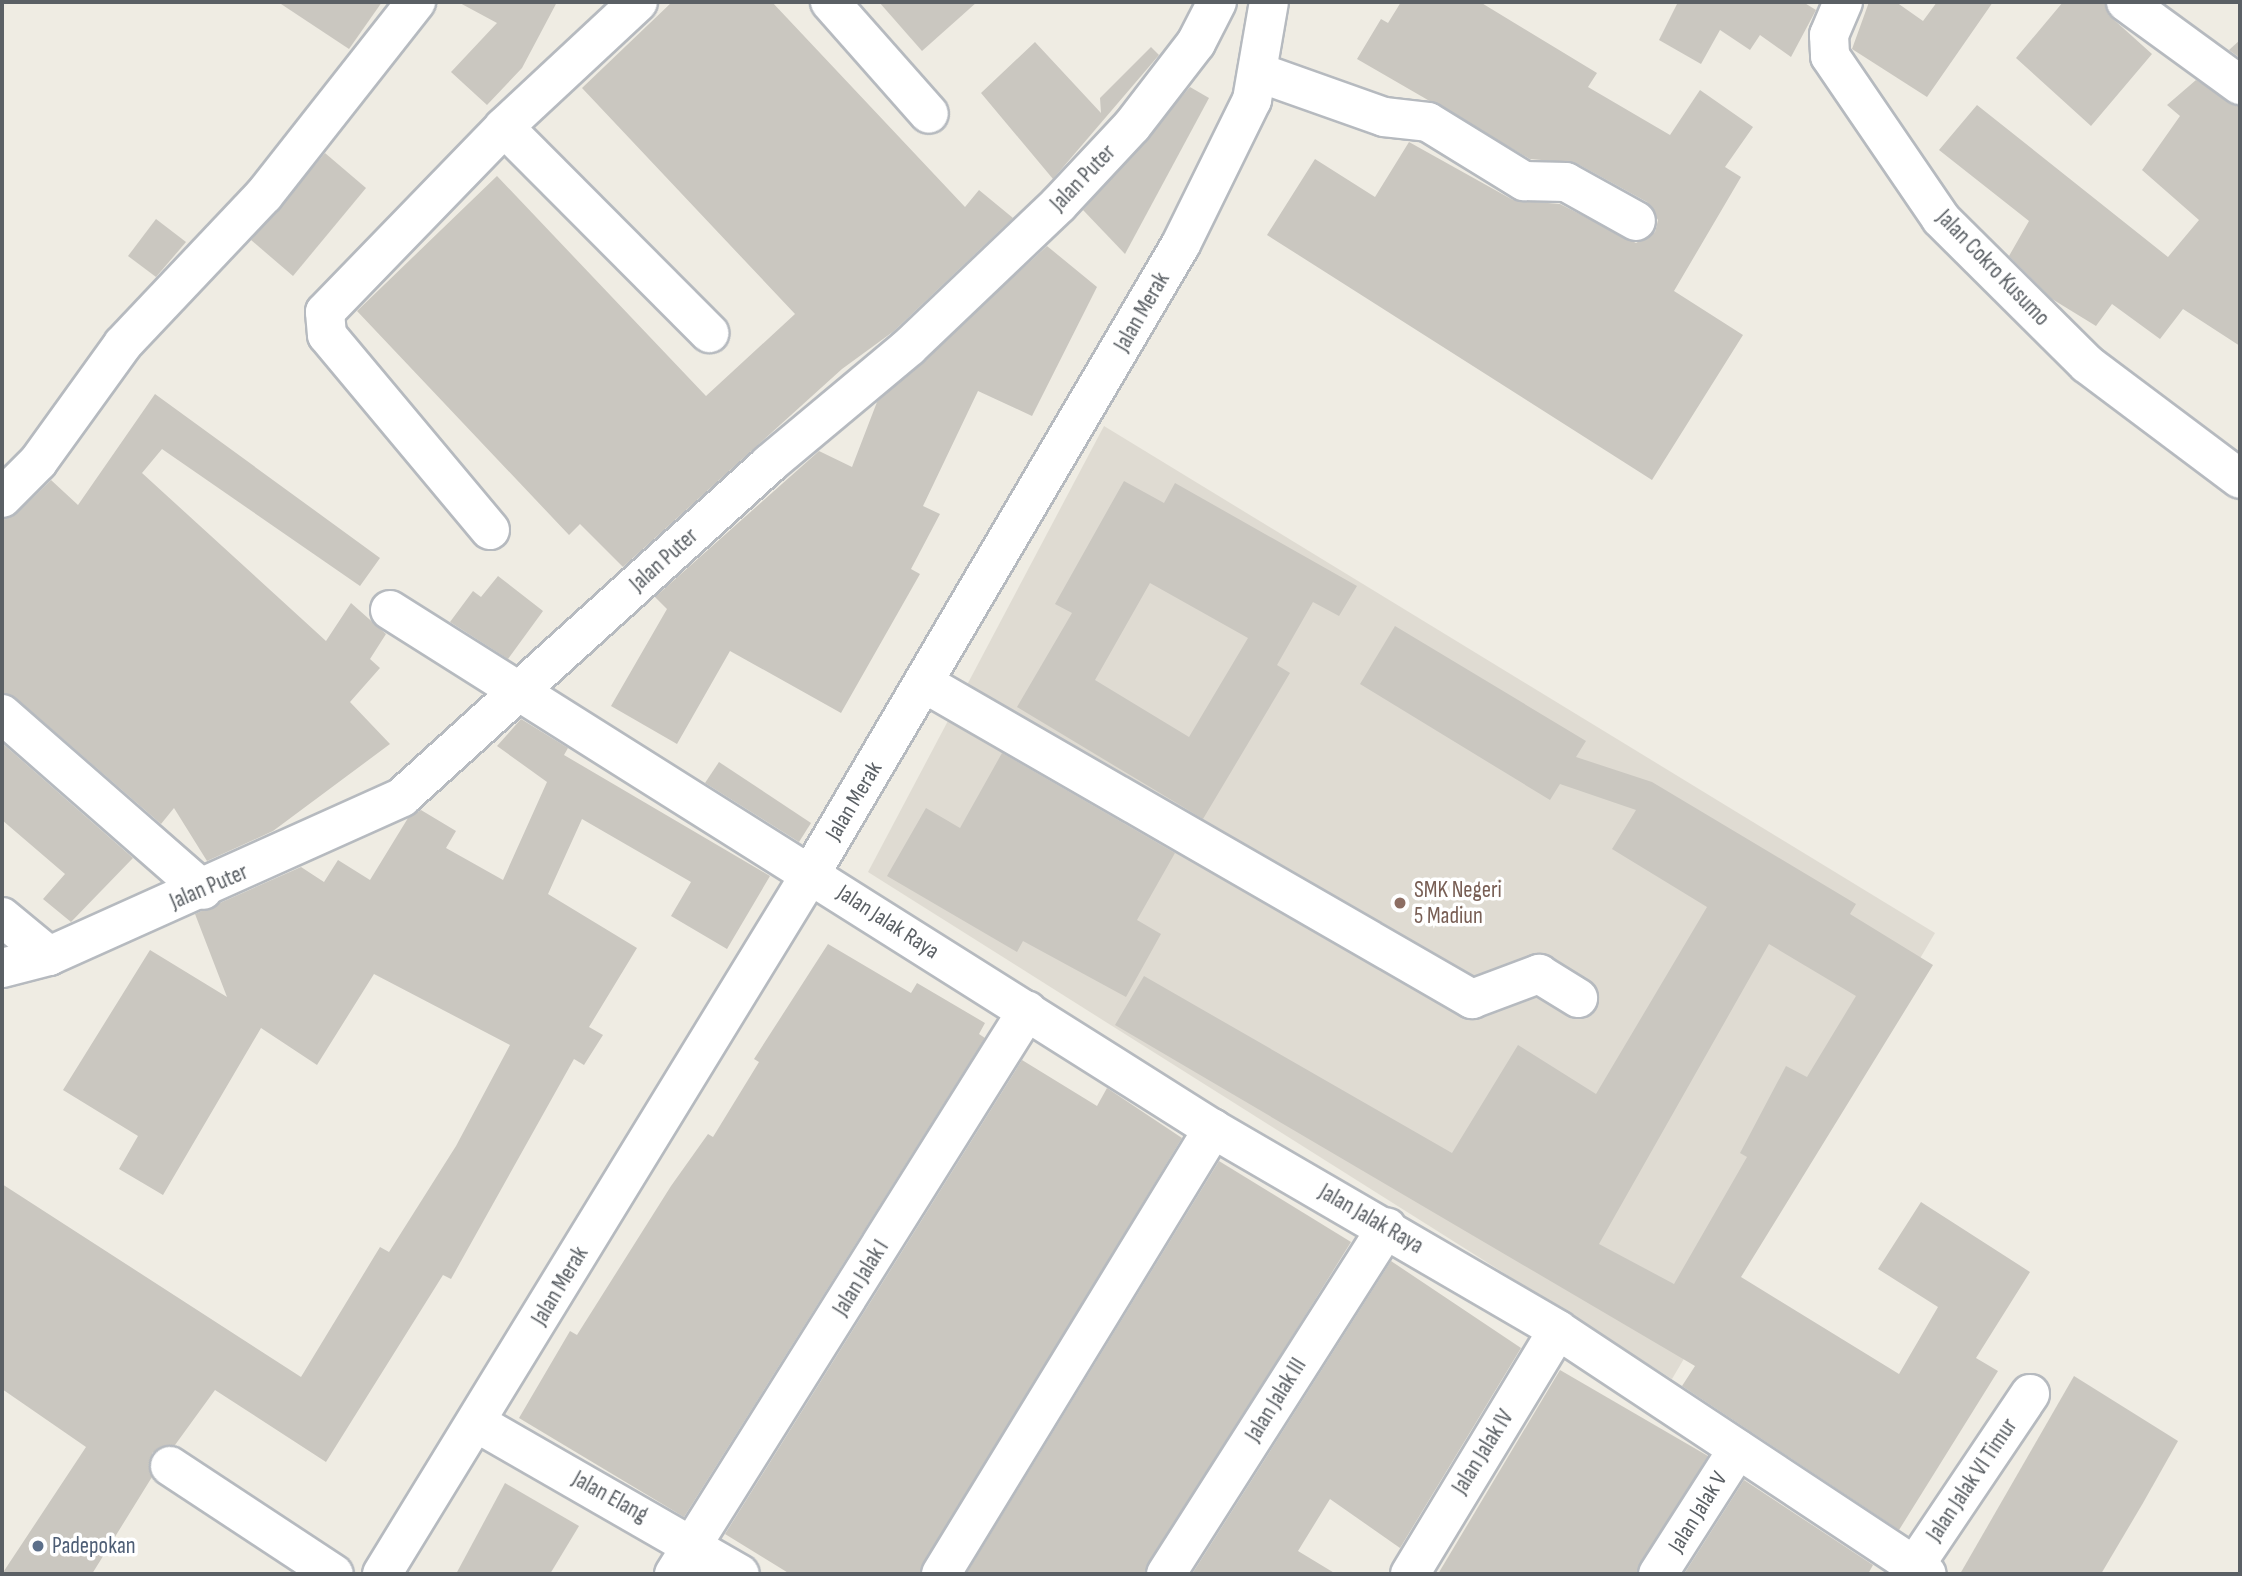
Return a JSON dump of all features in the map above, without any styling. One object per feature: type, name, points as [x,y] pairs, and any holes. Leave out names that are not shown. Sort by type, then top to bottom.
[{"type":"street","points":[[2,498],[38,462],[123,344],[264,195],[416,2]]},
{"type":"street","points":[[490,530],[323,324],[335,297],[504,127],[638,2]]},
{"type":"street","points":[[830,2],[929,114]]},
{"type":"street","name":"Jalan Puter","points":[[2,968],[49,956],[203,890],[402,797],[909,347],[1058,205],[1132,126],[1196,43],[1217,2]]},
{"type":"street","name":"Jalan Merak","points":[[382,1574],[477,1423],[811,873],[1181,244],[1237,135],[1259,73],[1269,2]]},
{"type":"street","name":"Jalan Cokro Kusumo","points":[[1843,2],[1829,35],[1830,56],[1941,219],[2087,364],[2240,480]]},
{"type":"street","points":[[2126,2],[2240,85]]},
{"type":"street","points":[[1259,73],[1384,117],[1428,122],[1524,181],[1566,182],[1636,221]]},
{"type":"street","points":[[504,127],[709,333]]},
{"type":"street","name":"Jalan Jalak Raya","points":[[390,610],[517,693],[811,873],[1213,1129],[1387,1227],[1558,1330],[1738,1449],[1916,1572]]},
{"type":"street","points":[[924,683],[1472,999],[1539,974],[1578,998]]},
{"type":"street","points":[[2,714],[203,890]]},
{"type":"street","points":[[2,917],[49,956]]},
{"type":"street","name":"Jalan Jalak I","points":[[683,1559],[1027,1011]]},
{"type":"street","points":[[941,1574],[1213,1129]]},
{"type":"street","name":"Jalan Jalak III","points":[[1166,1574],[1387,1227]]},
{"type":"street","name":"Jalan Jalak IV","points":[[1410,1574],[1558,1330]]},
{"type":"street","name":"Jalan Jalak VI Timur","points":[[1916,1572],[2030,1394]]},
{"type":"street","name":"Jalan Elang","points":[[477,1423],[683,1559],[740,1574]]},
{"type":"street","name":"Jalan Jalak V","points":[[1658,1574],[1738,1449]]},
{"type":"street","points":[[170,1466],[334,1574]]},
{"type":"shaded area","name":"SMK Negeri 5 Madiun","points":[[1104,426],[1935,933],[1672,1379],[868,872]]},
{"type":"building","points":[[278,2],[382,2],[349,49]]},
{"type":"building","points":[[458,2],[557,2],[522,68],[487,105],[451,72],[497,23]]},
{"type":"building","points":[[672,2],[772,2],[965,207],[979,190],[1013,218],[894,331],[842,369],[623,567],[580,524],[569,535],[357,311],[497,176],[706,396],[795,314],[582,88]]},
{"type":"building","points":[[879,2],[977,2],[922,51]]},
{"type":"building","points":[[1401,2],[1480,2],[1597,73],[1588,87],[1670,135],[1700,90],[1753,127],[1725,167],[1741,177],[1674,291],[1743,335],[1652,480],[1267,235],[1315,159],[1375,197],[1409,142],[1513,200],[1560,204],[1636,243],[1655,232],[1658,220],[1647,202],[1576,163],[1530,159],[1357,59],[1381,19],[1388,23]]},
{"type":"building","points":[[1678,2],[1803,2],[1816,10],[1791,57],[1760,35],[1750,50],[1720,30],[1701,64],[1659,40]]},
{"type":"building","points":[[1869,2],[1896,2],[1923,21],[1937,2],[1993,2],[1927,97],[1852,49]]},
{"type":"building","points":[[2063,2],[2104,2],[2113,19],[2152,54],[2091,126],[2016,58]]},
{"type":"building","points":[[2240,40],[2240,58],[2229,50]]},
{"type":"building","points":[[1035,42],[1101,113],[1100,98],[1151,47],[1159,55],[1053,179],[981,93]]},
{"type":"building","points":[[2196,80],[2240,106],[2240,346],[2183,309],[2160,339],[2112,304],[2096,326],[2052,299],[2009,256],[2029,221],[1939,150],[1977,105],[2168,257],[2199,220],[2142,170],[2180,116],[2167,105]]},
{"type":"building","points":[[1190,87],[1209,98],[1125,254],[1083,210]]},
{"type":"building","points":[[325,153],[366,188],[293,276],[251,240]]},
{"type":"building","points":[[156,219],[186,242],[156,277],[128,256]]},
{"type":"building","points":[[1047,246],[1097,287],[1032,416],[978,391],[923,506],[940,514],[911,569],[920,574],[841,713],[730,651],[677,744],[611,706],[667,609],[655,597],[819,451],[852,467],[877,402]]},
{"type":"building","points":[[155,394],[380,558],[360,586],[162,449],[142,473],[326,641],[351,603],[386,634],[370,659],[380,668],[350,702],[390,744],[273,831],[207,861],[174,808],[161,824],[16,698],[2,693],[2,519],[17,513],[51,480],[78,505]]},
{"type":"building","points":[[1124,481],[1164,503],[1175,483],[1357,586],[1339,616],[1313,602],[1277,665],[1290,673],[1203,819],[1017,707],[1072,613],[1055,604]],"holes":[[[1150,583],[1248,638],[1189,737],[1095,680]]]},
{"type":"building","points":[[498,576],[543,611],[508,659],[450,622],[473,591],[481,597]]},
{"type":"building","points":[[1395,626],[1586,741],[1576,757],[1652,782],[1856,904],[1850,914],[1933,965],[1741,1277],[1899,1374],[1938,1307],[1878,1269],[1921,1202],[2030,1272],[1976,1358],[1998,1371],[1899,1530],[1682,1386],[1695,1366],[1115,1025],[1144,976],[1452,1153],[1518,1045],[1596,1094],[1707,907],[1612,849],[1636,810],[1560,784],[1550,800],[1360,684]],"holes":[[[1769,944],[1856,996],[1807,1077],[1786,1066],[1740,1153],[1747,1157],[1674,1284],[1599,1244]]]},
{"type":"building","points":[[521,719],[568,748],[564,755],[770,876],[727,949],[671,916],[691,882],[582,819],[548,894],[637,948],[589,1027],[603,1035],[584,1065],[574,1059],[451,1279],[443,1275],[326,1462],[215,1390],[175,1445],[152,1453],[152,1477],[92,1574],[2,1574],[86,1447],[2,1389],[2,1184],[301,1377],[380,1247],[389,1252],[456,1146],[510,1045],[374,974],[317,1065],[261,1028],[163,1195],[119,1169],[138,1136],[63,1090],[150,950],[227,997],[195,914],[301,867],[324,882],[338,860],[370,880],[408,818],[421,810],[456,831],[446,848],[503,880],[547,782],[497,746]]},
{"type":"building","points":[[2,743],[133,858],[71,922],[43,899],[65,874],[2,820]]},
{"type":"building","points":[[1002,753],[1175,853],[1137,920],[1161,934],[1126,997],[1023,941],[1017,952],[887,876],[926,808],[960,828]]},
{"type":"building","points":[[719,762],[811,823],[799,842],[705,783]]},
{"type":"building","points":[[828,944],[911,993],[917,983],[985,1023],[979,1034],[985,1038],[684,1517],[519,1418],[570,1331],[577,1335],[671,1186],[708,1134],[713,1137],[759,1062],[754,1059]]},
{"type":"building","points":[[1022,1060],[1097,1106],[1107,1088],[1182,1138],[919,1574],[790,1574],[725,1534]]},
{"type":"building","points":[[1219,1161],[1351,1242],[1144,1574],[966,1574]]},
{"type":"building","points":[[1391,1261],[1521,1348],[1400,1548],[1330,1499],[1298,1551],[1336,1574],[1192,1574]]},
{"type":"building","points":[[1560,1370],[1708,1456],[1636,1574],[1438,1574]]},
{"type":"building","points":[[2074,1376],[2178,1441],[2143,1503],[2101,1574],[1960,1574]]},
{"type":"building","points":[[1744,1480],[1873,1565],[1868,1574],[1684,1574]]},
{"type":"building","points":[[505,1483],[579,1526],[550,1574],[456,1574]]},
{"type":"place","name":"SMK Negeri 5 Madiun","points":[[1400,903]]},
{"type":"place","name":"Padepokan","points":[[38,1546]]}]
